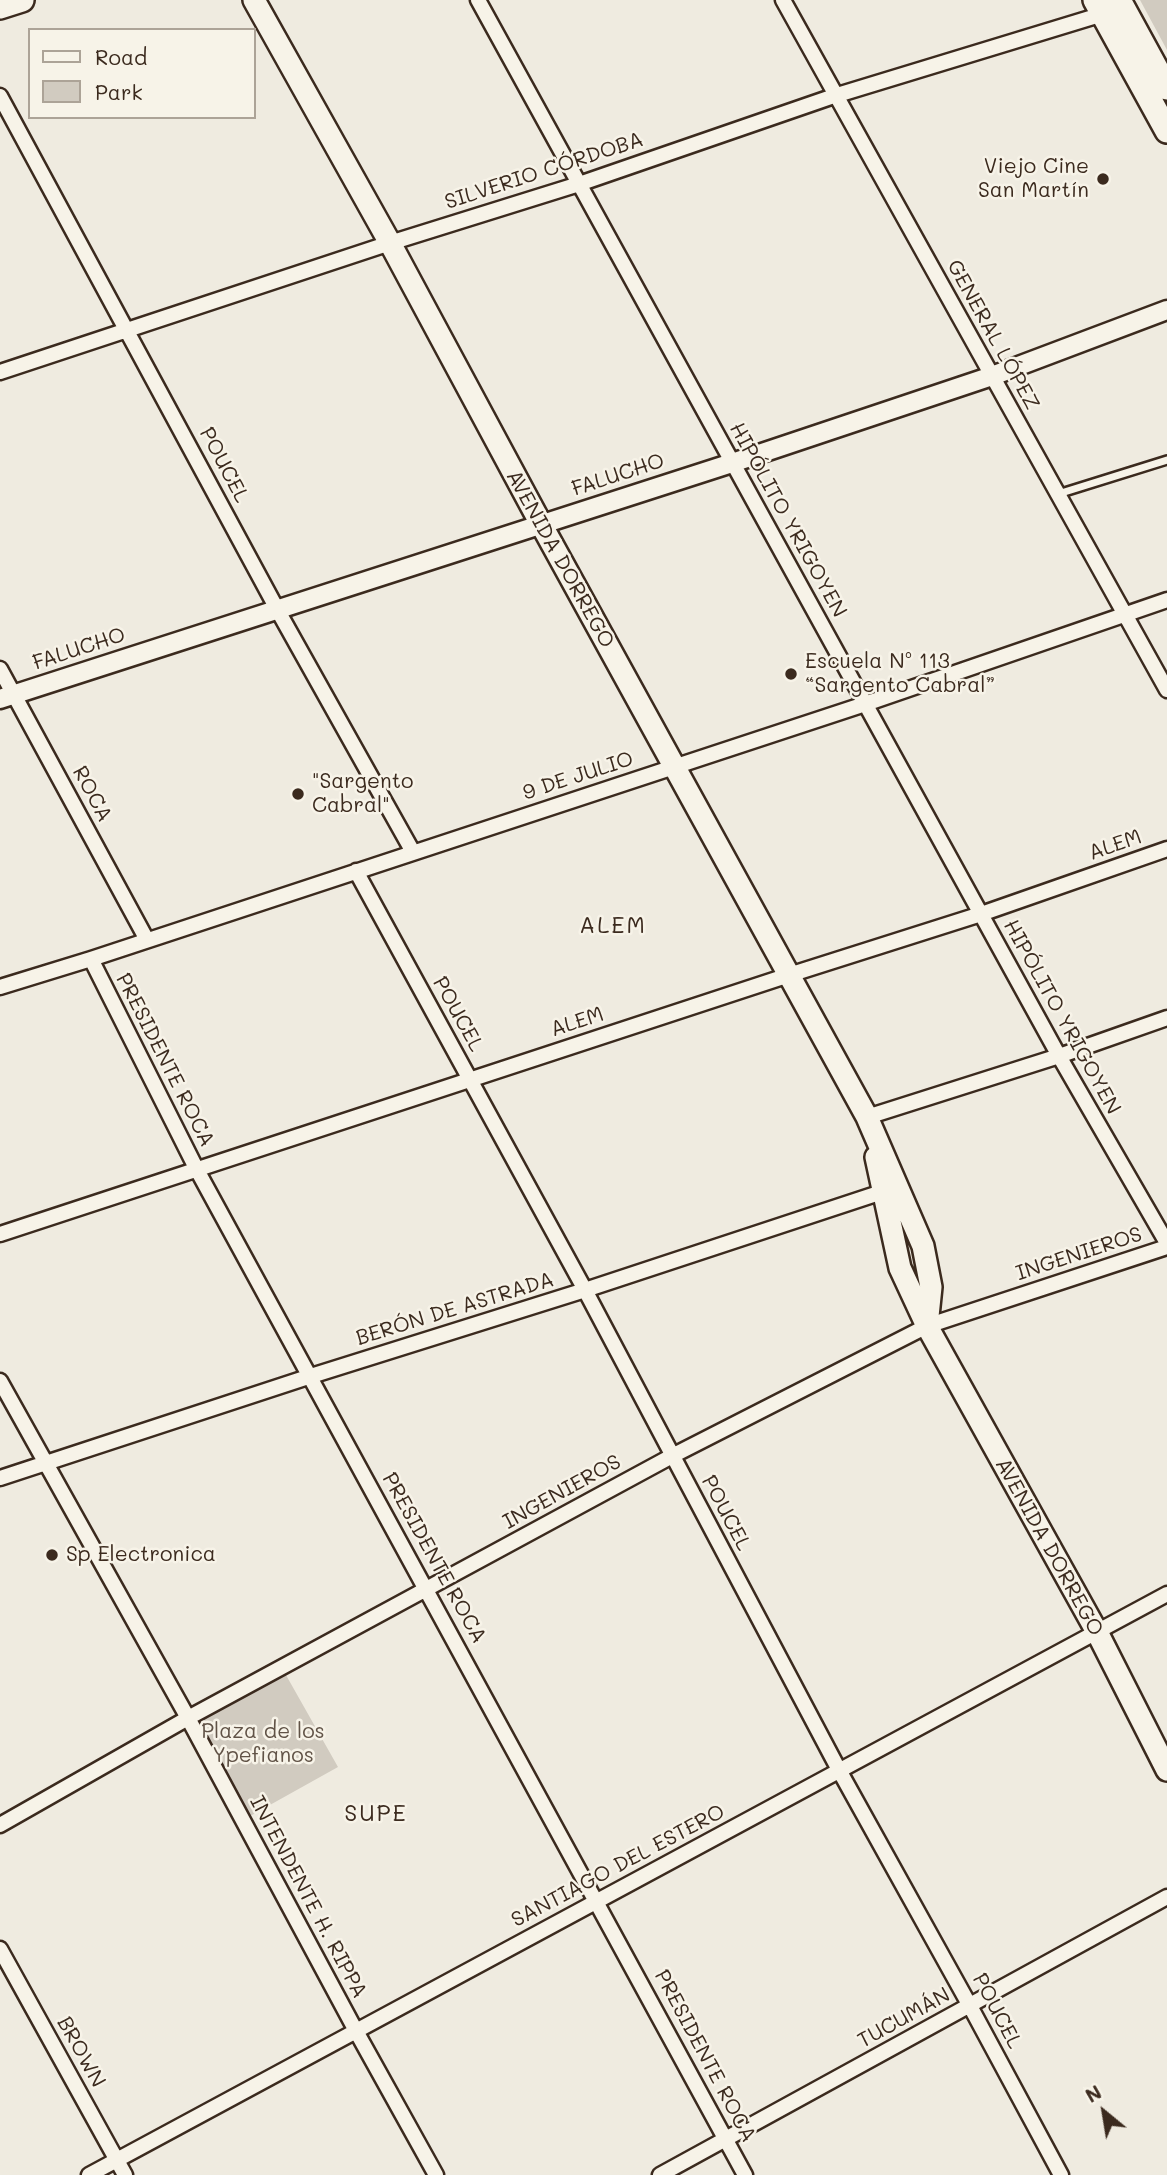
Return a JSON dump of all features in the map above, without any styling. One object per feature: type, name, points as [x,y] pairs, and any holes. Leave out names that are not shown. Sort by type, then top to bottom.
[{"type":"main road","points":[[0,7],[22,0]]},
{"type":"main road","name":"AVENIDA DORREGO","points":[[254,0],[390,243],[867,1117],[923,1246],[931,1287],[927,1326]]},
{"type":"main road","points":[[1106,5],[1167,88]]},
{"type":"main road","points":[[1106,5],[1167,131]]},
{"type":"main road","name":"AVENIDA DORREGO","points":[[867,1117],[900,1268],[927,1326],[1097,1632],[1167,1770]]},
{"type":"street","name":"HIPÓLITO YRIGOYEN","points":[[478,0],[1059,1056],[1167,1245]]},
{"type":"street","name":"GENERAL LÓPEZ","points":[[783,0],[834,96],[1167,690]]},
{"type":"street","name":"SILVERIO CÓRDOBA","points":[[0,372],[390,243],[579,184],[1106,5]]},
{"type":"street","name":"POUCEL","points":[[0,96],[277,609],[413,852]]},
{"type":"street","name":"FALUCHO","points":[[7,696],[732,463],[992,376],[1167,310]]},
{"type":"street","name":"9 DE JULIO","points":[[0,987],[865,704],[1167,600]]},
{"type":"street","name":"ROCA","points":[[0,668],[7,696],[147,940]]},
{"type":"street","name":"ALEM","points":[[0,1234],[981,914],[1167,849]]},
{"type":"street","name":"POUCEL","points":[[356,871],[585,1290],[839,1770],[971,2006],[1061,2175]]},
{"type":"street","name":"PRESIDENTE ROCA","points":[[91,959],[196,1168],[745,2175]]},
{"type":"street","points":[[867,1117],[1059,1056],[1167,1018]]},
{"type":"street","points":[[883,1192],[913,1221]]},
{"type":"street","name":"BERÓN DE ASTRADA","points":[[0,1478],[883,1192]]},
{"type":"street","name":"INGENIEROS","points":[[0,1825],[188,1718],[672,1456],[927,1326],[1167,1245]]},
{"type":"street","name":"INTENDENTE H. RIPPA","points":[[0,1381],[188,1718],[436,2175]]},
{"type":"street","name":"SANTIAGO DEL ESTERO","points":[[89,2175],[1167,1594]]},
{"type":"street","name":"TUCUMÁN","points":[[660,2175],[1167,1897]]},
{"type":"street","name":"BROWN","points":[[0,1949],[125,2175]]},
{"type":"lane","points":[[1058,494],[1167,460]]},
{"type":"green space","points":[[1140,0],[1167,0],[1167,50]]},
{"type":"green space","name":"Plaza de los Ypefianos","points":[[282,1668],[338,1767],[243,1820],[188,1718]]},
{"type":"place","name":"Viejo Cine San Martín","points":[[1103,179]]},
{"type":"place","name":"Escuela Nº 113 “Sargento Cabral”","points":[[791,674]]},
{"type":"place","name":"\"Sargento Cabral\"","points":[[298,794]]},
{"type":"place","name":"Sp Electronica","points":[[52,1555]]},
{"type":"district","name":"ALEM","points":[[613,926]]},
{"type":"district","name":"SUPE","points":[[376,1814]]}]
